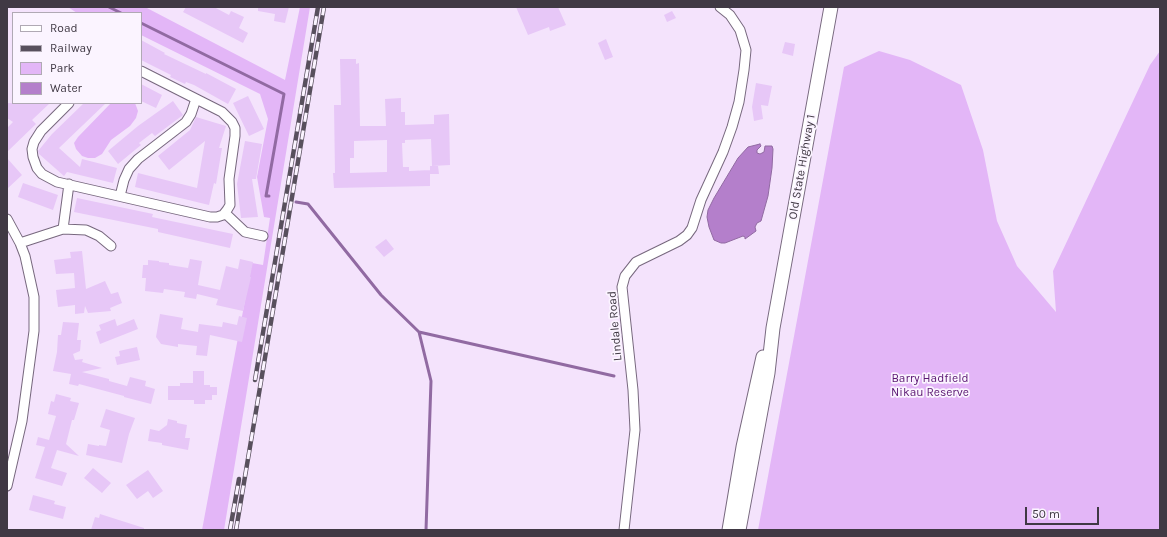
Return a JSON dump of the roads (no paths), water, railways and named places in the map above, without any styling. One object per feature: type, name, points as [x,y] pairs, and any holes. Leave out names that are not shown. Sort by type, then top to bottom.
[{"type":"main road","name":"Old State Highway 1","points":[[739,530],[768,372],[773,328],[831,7]]},
{"type":"main road","name":"Old State Highway 1","points":[[729,530],[758,375],[764,351],[773,328]]},
{"type":"main road","points":[[748,530],[754,453]]},
{"type":"main road","points":[[725,530],[739,471]]},
{"type":"street","name":"Lindale Road","points":[[624,530],[635,430],[633,390],[622,287],[625,276],[636,262],[679,241],[687,235],[692,228],[701,200],[723,152],[732,127],[739,102],[746,50],[740,30],[730,15],[720,7]]},
{"type":"street","points":[[68,104],[38,134],[33,145],[32,153],[35,165],[42,174],[53,180],[210,217],[217,217],[225,213],[230,205],[229,179],[235,140],[235,128],[231,119],[226,114],[142,72]]},
{"type":"street","points":[[120,196],[125,176],[132,165],[186,122],[191,114],[196,99]]},
{"type":"street","points":[[63,229],[69,184]]},
{"type":"street","points":[[225,213],[245,232],[263,236]]},
{"type":"street","points":[[7,219],[25,256],[34,297],[34,332],[22,421],[7,486]]},
{"type":"street","points":[[20,243],[63,229],[86,230],[99,236],[111,246]]},
{"type":"water","points":[[760,144],[761,146],[757,150],[757,153],[760,154],[764,152],[765,146],[772,146],[773,149],[768,196],[761,221],[757,223],[755,227],[756,231],[745,239],[743,236],[725,243],[714,240],[707,217],[708,210],[738,158],[748,147]]},
{"type":"waterway","points":[[109,7],[119,12]]},
{"type":"waterway","points":[[142,23],[284,94],[266,196],[269,196]]},
{"type":"waterway","points":[[296,202],[308,204],[381,295],[419,332],[431,381],[426,530]]},
{"type":"waterway","points":[[419,332],[614,376]]},
{"type":"railway","points":[[255,380],[318,7]]},
{"type":"railway","points":[[236,530],[324,7]]},
{"type":"railway","points":[[230,530],[239,479]]},
{"type":"park label","name":"Barry Hadfield Nikau Reserve","points":[[930,386]]}]
